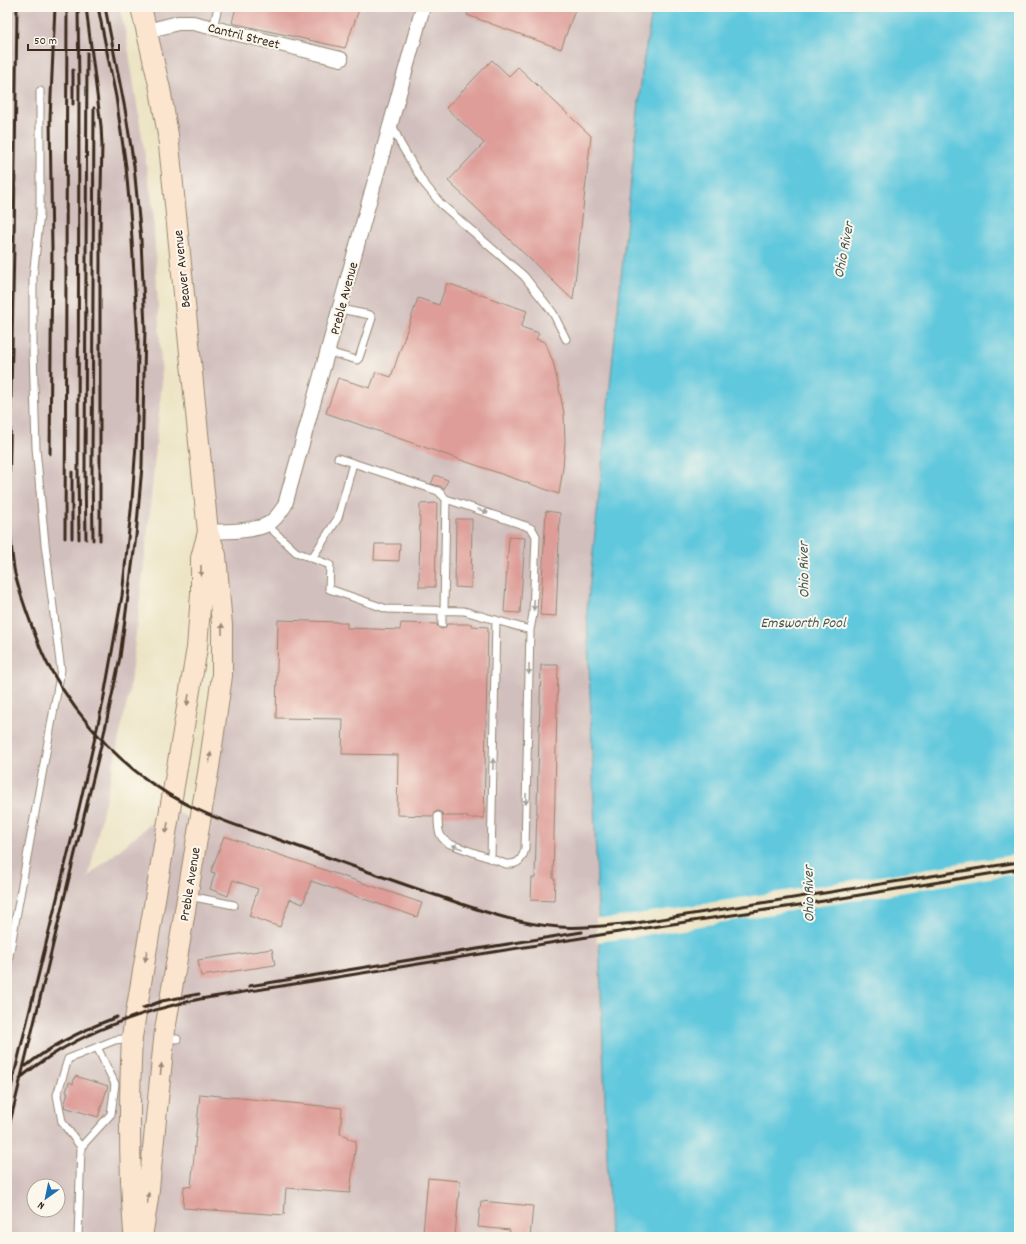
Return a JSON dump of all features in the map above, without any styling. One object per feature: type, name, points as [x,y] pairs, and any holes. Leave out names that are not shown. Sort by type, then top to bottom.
[{"type":"street","name":"Beaver Avenue","points":[[141,7],[160,89],[168,135],[208,532]]},
{"type":"street","name":"Preble Avenue","points":[[267,525],[280,513],[285,505],[423,7]]},
{"type":"street","name":"Cantril Street","points":[[147,31],[178,23],[193,23],[341,59]]},
{"type":"street","points":[[135,1237],[130,1130],[130,1068],[132,1037],[196,648],[201,594],[201,558],[208,532],[249,529],[267,525]]},
{"type":"street","name":"Preble Avenue","points":[[142,1237],[170,1039],[187,896],[222,676],[222,626],[216,555],[208,532]]},
{"type":"street","points":[[174,783],[205,788]]},
{"type":"street","points":[[157,892],[187,896]]},
{"type":"street","points":[[132,1037],[170,1039]]},
{"type":"lane","points":[[213,28],[218,7]]},
{"type":"lane","points":[[7,967],[61,670],[45,544],[36,433],[33,351],[33,277],[40,214],[40,91]]},
{"type":"lane","points":[[391,122],[400,143],[423,182],[441,204],[524,276],[552,313],[566,339]]},
{"type":"lane","points":[[328,352],[357,360],[359,358],[372,318],[370,315],[340,309]]},
{"type":"lane","points":[[338,458],[438,491],[446,498],[526,526],[535,532],[534,607],[530,630],[525,849],[520,860],[517,863],[506,864],[446,842],[442,839],[438,830],[438,816]]},
{"type":"lane","points":[[312,558],[338,518],[353,463]]},
{"type":"lane","points":[[442,624],[446,498]]},
{"type":"lane","points":[[267,525],[296,552],[330,566],[329,589],[386,609],[464,611],[530,630]]},
{"type":"lane","points":[[491,859],[496,620]]},
{"type":"lane","points":[[187,896],[234,905]]},
{"type":"lane","points":[[82,1147],[62,1122],[57,1095],[68,1058],[114,1040],[132,1037]]},
{"type":"lane","points":[[78,1237],[82,1147],[111,1114],[115,1084],[97,1047]]},
{"type":"shaded area","points":[[7,7],[119,7],[126,34],[153,207],[162,383],[148,529],[129,693],[88,879],[93,872],[170,808],[199,824],[222,676],[180,262],[141,7],[653,7],[643,63],[587,611],[610,1237],[7,1237]]},
{"type":"water","name":"Emsworth Pool","points":[[653,7],[1019,7],[1019,1237],[610,1237],[587,611],[643,63]]},
{"type":"pier","points":[[1019,854],[1019,873],[597,942],[596,918],[613,918]]},
{"type":"building","points":[[236,7],[360,7],[345,48],[232,23]]},
{"type":"building","points":[[470,7],[576,7],[561,49],[467,15]]},
{"type":"building","points":[[492,60],[509,76],[518,67],[591,136],[573,300],[448,181],[484,143],[446,108]]},
{"type":"building","points":[[447,283],[527,311],[521,327],[539,333],[536,339],[545,342],[553,362],[564,414],[565,441],[559,494],[326,413],[338,378],[370,388],[376,372],[391,377],[418,298],[439,305]]},
{"type":"building","points":[[435,475],[448,480],[444,489],[440,486],[431,484]]},
{"type":"building","points":[[437,503],[435,587],[419,587],[420,504]]},
{"type":"building","points":[[546,511],[560,513],[556,616],[540,615]]},
{"type":"building","points":[[456,519],[472,519],[471,588],[455,587]]},
{"type":"building","points":[[509,537],[525,538],[520,613],[504,612]]},
{"type":"building","points":[[375,544],[400,544],[399,561],[374,560]]},
{"type":"building","points":[[278,620],[338,622],[347,623],[347,628],[400,630],[401,623],[437,624],[438,627],[442,629],[445,628],[447,624],[472,624],[472,626],[488,627],[484,818],[443,816],[442,813],[438,811],[435,812],[433,816],[397,815],[398,755],[342,754],[343,719],[276,718]]},
{"type":"building","points":[[541,665],[558,665],[553,879],[555,879],[554,901],[531,900],[532,878],[535,878]]},
{"type":"building","points":[[224,836],[422,903],[417,917],[311,881],[303,904],[290,899],[280,927],[249,916],[258,889],[233,880],[228,896],[210,889],[215,873],[211,872]]},
{"type":"building","points":[[272,949],[275,965],[201,976],[198,960]]},
{"type":"building","points":[[75,1076],[108,1086],[98,1117],[64,1107],[69,1082],[73,1084]]},
{"type":"building","points":[[200,1094],[342,1108],[340,1134],[347,1136],[348,1139],[356,1141],[350,1193],[286,1188],[284,1215],[183,1208],[184,1186],[191,1187]]},
{"type":"building","points":[[428,1178],[460,1181],[455,1236],[423,1233]]},
{"type":"building","points":[[481,1201],[533,1206],[530,1237],[509,1237],[510,1230],[478,1227]]},
{"type":"railway","points":[[17,7],[9,498],[10,536],[15,574],[36,638],[48,665],[75,707],[90,727],[107,745],[144,778],[164,792],[208,814],[421,890],[515,920],[559,927],[587,927],[635,923]]},
{"type":"railway","points":[[50,454],[52,249],[50,118],[55,7]]},
{"type":"railway","points":[[65,538],[67,7]]},
{"type":"railway","points":[[78,7],[79,539]]},
{"type":"railway","points":[[86,7],[102,145],[100,232],[100,540]]},
{"type":"railway","points":[[7,1104],[79,808],[103,702],[122,596],[132,501],[137,430],[138,342],[131,223],[126,167],[116,97],[98,7]]},
{"type":"railway","points":[[7,1135],[105,729],[120,657],[136,536],[142,466],[145,328],[141,240],[134,166],[125,109],[105,7]]},
{"type":"railway","points":[[86,539],[87,53]]},
{"type":"railway","points":[[73,70],[73,104]]},
{"type":"railway","points":[[93,540],[94,108]]},
{"type":"railway","points":[[72,472],[72,538]]},
{"type":"railway","points":[[630,924],[1019,862]]},
{"type":"railway","points":[[20,1078],[40,1063],[82,1038],[128,1019],[176,1004],[1019,869]]},
{"type":"railway","points":[[249,986],[582,932]]},
{"type":"railway","points":[[143,1008],[162,1001],[199,994]]},
{"type":"railway","points":[[26,1066],[36,1058],[70,1038],[117,1017]]},
{"type":"water label","name":"Ohio River","points":[[843,250]]},
{"type":"water label","name":"Ohio River","points":[[803,570]]},
{"type":"water label","name":"Ohio River","points":[[808,894]]}]
